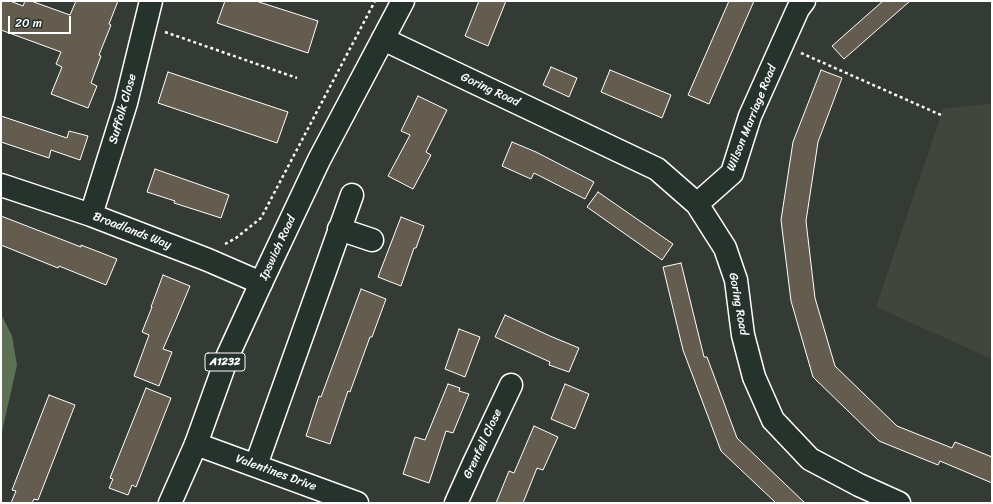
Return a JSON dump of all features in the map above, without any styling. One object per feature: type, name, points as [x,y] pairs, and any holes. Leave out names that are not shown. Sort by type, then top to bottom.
[{"type":"street","name":"Suffolk Close","points":[[91,215],[126,103],[151,1]]},
{"type":"street","name":"Ipswich Road","points":[[170,503],[196,444],[228,355],[261,283],[319,160],[403,1]]},
{"type":"street","name":"Wilson Marriage Road","points":[[697,204],[732,173],[750,116],[798,9],[804,1]]},
{"type":"street","name":"Goring Road","points":[[383,39],[657,169],[697,204],[725,248],[736,280],[743,335],[754,377],[773,420],[810,459],[859,485],[899,503]]},
{"type":"street","name":"Broadlands Way","points":[[1,185],[91,215],[208,260],[261,283]]},
{"type":"street","points":[[256,466],[352,195]]},
{"type":"street","points":[[339,229],[372,240]]},
{"type":"street","name":"Grenfell Close","points":[[456,503],[511,385]]},
{"type":"street","name":"Valentines Drive","points":[[196,444],[357,503]]},
{"type":"path","points":[[208,260],[208,252],[236,238],[261,218],[375,1]]},
{"type":"path","points":[[145,25],[297,78]]},
{"type":"path","points":[[782,45],[941,115]]},
{"type":"shaded area","points":[[992,103],[992,359],[876,307],[943,109]]},
{"type":"green space","points":[[1,314],[12,336],[17,365],[1,436]]},
{"type":"building","points":[[1,1],[10,1],[23,6],[25,1],[31,1],[70,15],[76,1],[118,1],[109,24],[111,25],[99,55],[101,56],[91,83],[97,86],[88,108],[51,94],[62,67],[56,64],[61,52],[1,30]]},
{"type":"building","points":[[225,1],[256,1],[318,21],[308,53],[217,23]]},
{"type":"building","points":[[479,1],[506,1],[488,46],[465,36]]},
{"type":"building","points":[[729,1],[754,1],[709,104],[688,95]]},
{"type":"building","points":[[883,1],[910,1],[844,59],[832,46]]},
{"type":"building","points":[[551,67],[577,78],[569,97],[543,85]]},
{"type":"building","points":[[610,70],[671,95],[662,118],[601,92]]},
{"type":"building","points":[[821,70],[842,78],[818,142],[806,221],[815,298],[835,366],[897,426],[952,448],[955,442],[992,457],[992,483],[940,461],[938,465],[879,441],[813,377],[791,301],[781,220],[793,142]]},
{"type":"building","points":[[168,72],[288,112],[277,143],[158,103]]},
{"type":"building","points":[[418,96],[447,110],[426,152],[431,155],[413,189],[388,176],[410,135],[401,131]]},
{"type":"building","points":[[1,116],[67,138],[69,131],[88,136],[80,160],[51,150],[49,158],[1,142]]},
{"type":"building","points":[[512,142],[536,152],[594,182],[585,199],[534,173],[531,179],[502,166]]},
{"type":"building","points":[[155,169],[229,195],[221,218],[174,203],[175,201],[147,192]]},
{"type":"building","points":[[598,192],[673,244],[662,260],[587,207]]},
{"type":"building","points":[[1,216],[81,247],[81,245],[117,259],[106,285],[59,266],[58,268],[1,245]]},
{"type":"building","points":[[401,217],[424,226],[416,248],[414,248],[401,286],[378,277]]},
{"type":"building","points":[[681,263],[704,357],[707,357],[737,438],[805,503],[776,503],[721,451],[683,350],[663,267]]},
{"type":"building","points":[[163,275],[190,286],[163,349],[172,352],[159,386],[134,376],[149,335],[142,332]]},
{"type":"building","points":[[361,289],[386,299],[372,337],[370,337],[350,392],[348,391],[330,444],[306,436],[319,396],[321,397]]},
{"type":"building","points":[[505,315],[579,348],[569,372],[549,365],[550,362],[495,337]]},
{"type":"building","points":[[459,329],[480,337],[465,377],[445,369]]},
{"type":"building","points":[[448,384],[460,388],[459,391],[469,394],[453,433],[446,431],[429,483],[403,474],[415,437],[425,440]]},
{"type":"building","points":[[565,384],[589,394],[575,429],[551,419]]},
{"type":"building","points":[[146,388],[171,398],[136,487],[132,485],[128,495],[109,488],[113,479],[110,478]]},
{"type":"building","points":[[49,395],[75,405],[38,500],[34,499],[32,503],[11,503],[16,491],[12,490]]},
{"type":"building","points":[[534,426],[558,437],[543,470],[537,468],[523,503],[496,503],[509,471],[514,473]]}]
